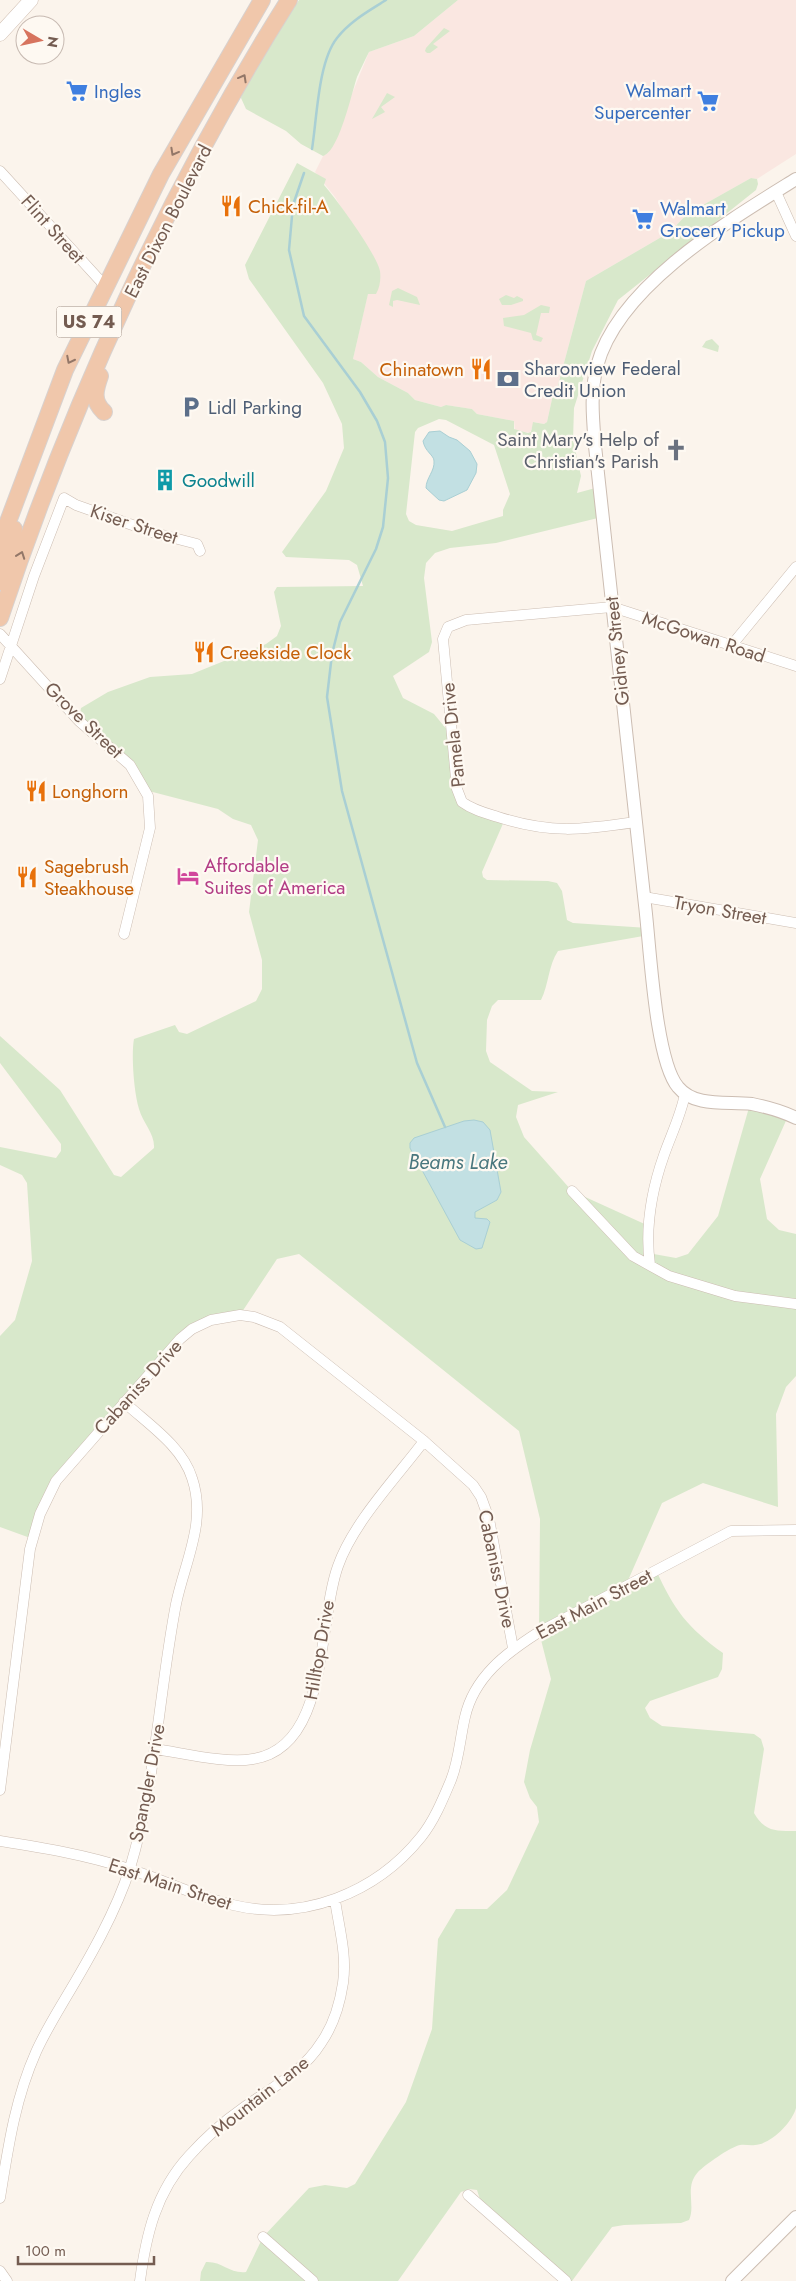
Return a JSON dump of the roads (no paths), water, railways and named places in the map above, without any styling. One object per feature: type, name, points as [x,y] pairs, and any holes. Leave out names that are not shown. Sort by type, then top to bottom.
[{"type":"highway","name":"East Dixon Boulevard","points":[[0,543],[22,480],[65,370],[161,174],[262,0]]},
{"type":"highway","name":"East Dixon Boulevard","points":[[0,618],[51,476],[80,405],[158,235],[219,120],[289,0]]},
{"type":"highway","points":[[51,476],[56,473],[81,425],[91,416],[104,412],[97,404],[96,389],[121,315]]},
{"type":"highway","points":[[0,582],[20,511],[22,480]]},
{"type":"main road","points":[[0,34],[31,0]]},
{"type":"street","name":"Flint Street","points":[[0,171],[106,287]]},
{"type":"street","name":"Gidney Street","points":[[685,1094],[673,1080],[668,1068],[661,1036],[612,607],[593,419],[594,377],[603,350],[619,321],[648,286],[707,238],[796,179]]},
{"type":"street","points":[[776,192],[796,236]]},
{"type":"street","name":"Kiser Street","points":[[10,647],[47,540],[64,498],[76,505],[155,533],[196,544],[200,551]]},
{"type":"street","points":[[730,646],[796,567]]},
{"type":"street","name":"McGowan Road","points":[[443,639],[450,625],[466,620],[612,607],[796,666]]},
{"type":"street","name":"Grove Street","points":[[0,634],[79,721],[130,765],[148,796],[150,828],[124,934]]},
{"type":"street","name":"Pamela Drive","points":[[443,639],[457,788],[462,802],[477,811],[544,829],[585,828],[636,822]]},
{"type":"street","points":[[0,679],[10,647]]},
{"type":"street","name":"Tryon Street","points":[[644,897],[796,923]]},
{"type":"street","points":[[650,1265],[649,1226],[656,1182],[685,1094],[711,1102],[750,1104],[774,1109],[796,1118]]},
{"type":"street","points":[[572,1191],[632,1256],[669,1276],[721,1293],[796,1304]]},
{"type":"street","name":"Cabaniss Drive","points":[[0,1790],[30,1549],[46,1499],[56,1481],[180,1339],[211,1320],[225,1316],[254,1317],[280,1327],[424,1442],[473,1485],[485,1506],[513,1648]]},
{"type":"street","name":"Spangler Drive","points":[[0,2198],[12,2125],[26,2076],[43,2038],[100,1937],[130,1869],[145,1810],[176,1604],[197,1527],[198,1506],[192,1477],[175,1449],[124,1402]]},
{"type":"street","name":"Hilltop Drive","points":[[155,1749],[242,1760],[264,1756],[284,1746],[291,1739],[306,1716],[313,1696],[329,1596],[338,1564],[348,1541],[424,1442]]},
{"type":"street","name":"East Main Street","points":[[0,1841],[73,1853],[130,1869],[206,1898],[234,1906],[260,1909],[299,1908],[335,1900],[362,1888],[406,1853],[422,1836],[444,1799],[454,1772],[470,1698],[484,1676],[513,1648],[539,1632],[731,1531],[796,1530]]},
{"type":"street","name":"Mountain Lane","points":[[140,2281],[145,2241],[155,2211],[188,2157],[210,2134],[241,2109],[304,2064],[321,2044],[328,2031],[337,2007],[344,1976],[343,1944],[335,1900]]},
{"type":"street","points":[[468,2195],[566,2281]]},
{"type":"street","points":[[732,2281],[796,2217]]},
{"type":"street","points":[[263,2236],[313,2281]]},
{"type":"street","points":[[0,2270],[7,2281]]},
{"type":"water","points":[[440,431],[457,440],[470,451],[477,464],[476,473],[467,490],[444,501],[439,500],[426,488],[434,461],[423,441],[429,432]]},
{"type":"water","name":"Beams Lake","points":[[474,1120],[483,1122],[490,1130],[501,1192],[497,1200],[475,1212],[475,1218],[487,1219],[490,1222],[482,1248],[476,1249],[460,1240],[410,1148],[410,1143],[414,1138],[464,1121]]},
{"type":"waterway","points":[[312,149],[322,75],[331,48],[348,26],[386,0]]},
{"type":"waterway","points":[[304,173],[293,205],[289,250],[304,316],[360,392],[377,421],[385,442],[388,478],[383,527],[376,549],[340,622],[332,654],[327,697],[342,791],[417,1063],[445,1127]]},
{"type":"place","name":"Ingles","points":[[77,91]]},
{"type":"place","name":"Walmart Supercenter","points":[[708,101]]},
{"type":"place","name":"Chick-fil-A","points":[[231,206]]},
{"type":"place","name":"Walmart Grocery Pickup","points":[[643,219]]},
{"type":"place","name":"Chinatown","points":[[481,369]]},
{"type":"place","name":"Sharonview Federal Credit Union","points":[[508,379]]},
{"type":"place","name":"Lidl Parking","points":[[191,407]]},
{"type":"place","name":"Saint Mary's Help of Christian's Parish","points":[[676,450]]},
{"type":"place","name":"Goodwill","points":[[165,480]]},
{"type":"place","name":"Creekside Clock","points":[[204,652]]},
{"type":"place","name":"Longhorn","points":[[36,791]]},
{"type":"place","name":"Affordable Suites of America","points":[[188,876]]},
{"type":"place","name":"Sagebrush Steakhouse","points":[[27,877]]}]
